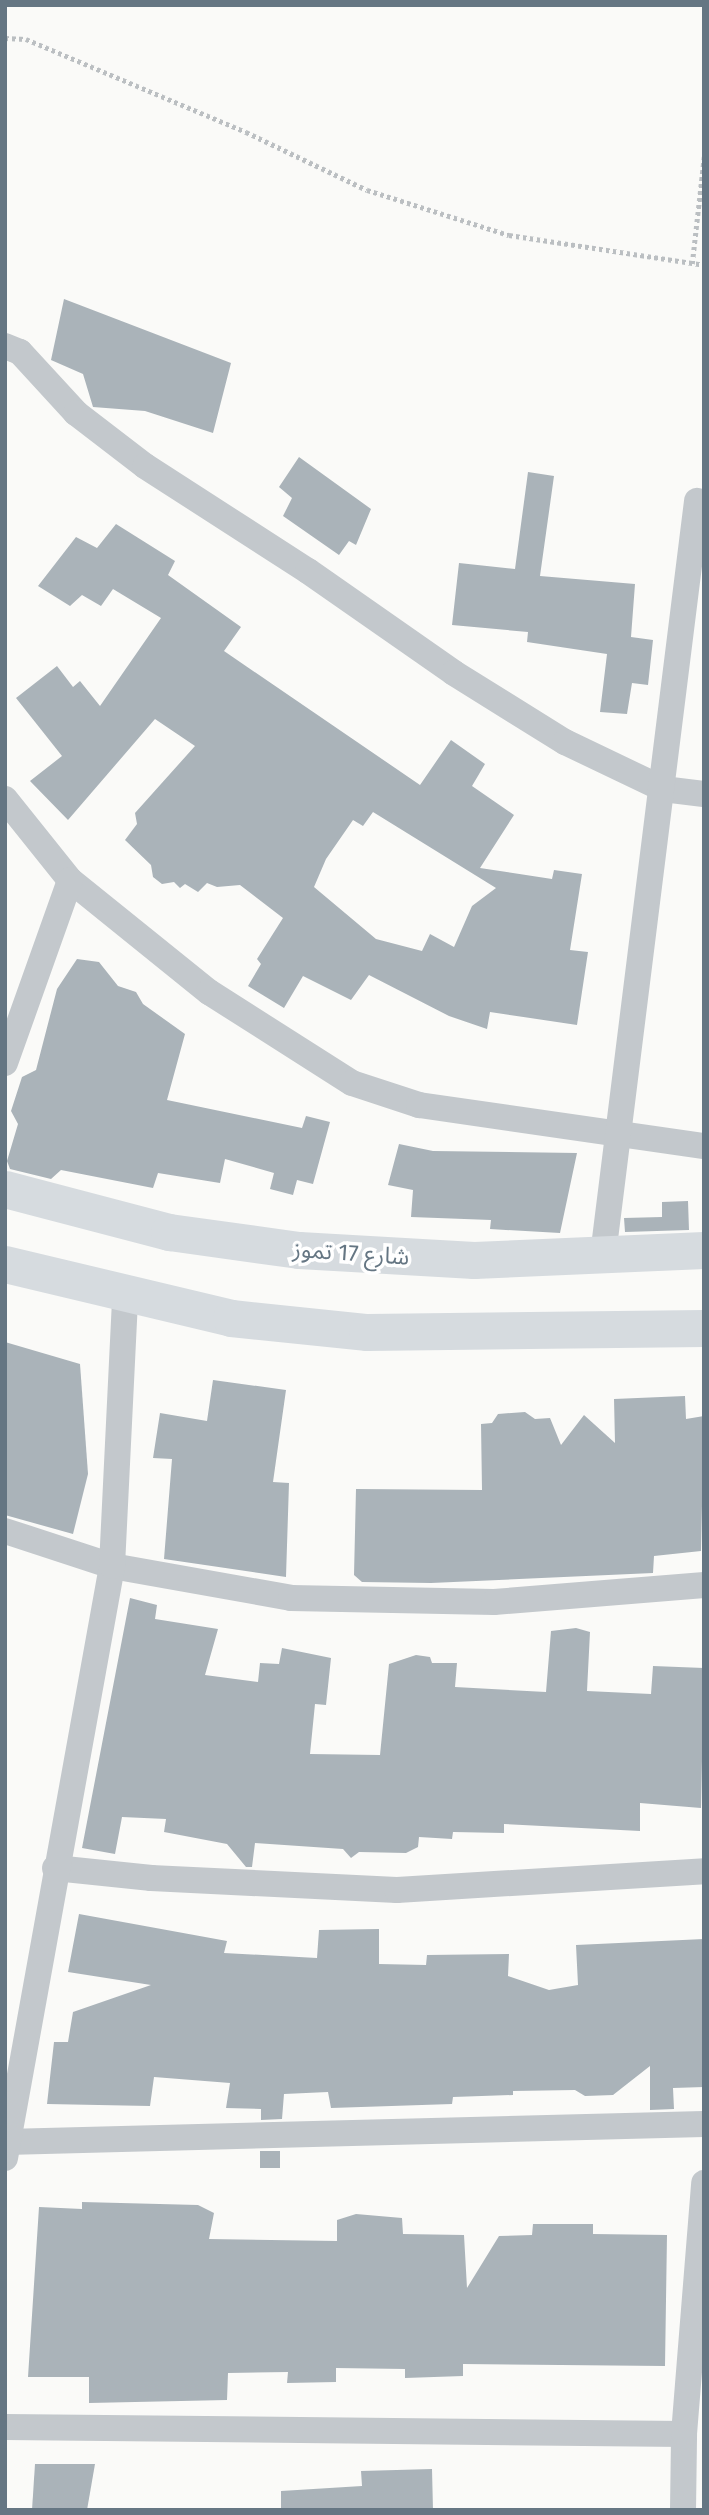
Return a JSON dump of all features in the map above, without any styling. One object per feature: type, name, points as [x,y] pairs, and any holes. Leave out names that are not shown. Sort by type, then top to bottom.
[{"type":"main road","name":"شارع 17 تموز","points":[[5,1189],[169,1232],[299,1250],[474,1260],[704,1250]]},
{"type":"main road","points":[[5,1264],[125,1296],[231,1318],[367,1332],[704,1328]]},
{"type":"street","points":[[5,346],[20,352],[76,413],[145,466],[308,571],[454,673],[565,742],[663,789],[704,794]]},
{"type":"street","points":[[604,1255],[697,501]]},
{"type":"street","points":[[5,799],[70,880],[209,992],[352,1083],[419,1105],[704,1146]]},
{"type":"street","points":[[5,1063],[70,880]]},
{"type":"street","points":[[5,2158],[55,1868],[112,1566],[125,1296]]},
{"type":"street","points":[[5,1531],[112,1566],[291,1598],[494,1602],[704,1585]]},
{"type":"street","points":[[55,1868],[151,1878],[397,1890],[704,1871]]},
{"type":"street","points":[[6,2142],[704,2124]]},
{"type":"street","points":[[683,2510],[684,2434],[704,2183]]},
{"type":"street","points":[[5,2427],[684,2434]]},
{"type":"path","points":[[5,38],[26,39],[246,132],[367,190],[509,236],[704,265]]},
{"type":"path","points":[[692,264],[704,157]]},
{"type":"building","points":[[64,299],[231,363],[213,433],[145,411],[93,407],[83,374],[51,360]]},
{"type":"building","points":[[299,457],[371,509],[356,545],[349,541],[339,555],[283,516],[292,498],[279,487]]},
{"type":"building","points":[[528,472],[554,476],[540,576],[635,584],[631,637],[653,640],[648,685],[632,683],[627,714],[600,712],[607,654],[527,642],[528,632],[452,625],[459,563],[515,569]]},
{"type":"building","points":[[116,524],[175,561],[168,575],[241,627],[224,651],[420,785],[451,740],[485,764],[472,786],[514,815],[480,868],[552,879],[554,870],[582,874],[570,950],[588,952],[577,1025],[490,1012],[487,1029],[449,1016],[369,975],[351,1000],[303,976],[284,1008],[248,986],[261,964],[257,959],[283,918],[240,885],[217,887],[207,883],[198,892],[185,884],[180,888],[174,882],[162,884],[153,877],[151,865],[125,840],[137,824],[135,813],[195,746],[155,719],[68,820],[30,781],[62,756],[16,698],[57,666],[73,687],[80,681],[100,706],[161,618],[113,589],[101,606],[82,595],[70,606],[38,586],[76,537],[97,548]],"holes":[[[373,812],[496,888],[472,906],[454,947],[430,934],[422,951],[376,939],[314,887],[326,859],[353,820],[363,826]]]},
{"type":"building","points":[[77,959],[99,962],[118,986],[136,992],[143,1004],[185,1034],[167,1100],[302,1128],[306,1116],[330,1122],[313,1184],[297,1180],[293,1195],[270,1189],[274,1173],[225,1159],[220,1183],[158,1173],[153,1188],[61,1170],[51,1179],[10,1169],[7,1161],[18,1124],[11,1111],[22,1077],[36,1070],[57,989]]},
{"type":"building","points":[[399,1144],[433,1151],[577,1153],[560,1233],[490,1229],[491,1220],[411,1217],[413,1190],[388,1185]]},
{"type":"building","points":[[688,1201],[689,1230],[625,1232],[624,1218],[662,1217],[662,1202]]},
{"type":"building","points":[[5,1342],[80,1364],[88,1474],[73,1534],[5,1515]]},
{"type":"building","points":[[213,1380],[286,1390],[273,1482],[289,1483],[286,1577],[164,1559],[172,1459],[153,1458],[160,1413],[207,1421]]},
{"type":"building","points":[[685,1396],[686,1419],[704,1416],[701,1551],[654,1556],[653,1573],[431,1583],[362,1582],[354,1575],[356,1489],[482,1490],[481,1424],[492,1423],[498,1414],[525,1412],[535,1419],[550,1418],[561,1445],[584,1415],[615,1443],[614,1399]]},
{"type":"building","points":[[130,1598],[157,1605],[155,1619],[218,1629],[205,1675],[258,1682],[260,1663],[279,1664],[282,1648],[331,1658],[326,1705],[315,1704],[310,1754],[380,1755],[389,1664],[416,1655],[430,1657],[432,1663],[457,1663],[455,1687],[546,1692],[551,1631],[576,1628],[590,1632],[587,1691],[651,1694],[653,1666],[704,1668],[701,1808],[640,1803],[640,1831],[504,1824],[504,1833],[453,1832],[452,1839],[419,1837],[418,1847],[406,1853],[359,1852],[351,1858],[343,1849],[255,1843],[252,1867],[246,1867],[227,1844],[164,1832],[166,1819],[122,1817],[115,1854],[82,1848]]},
{"type":"building","points":[[79,1914],[227,1941],[224,1953],[317,1958],[319,1930],[379,1929],[379,1964],[426,1965],[427,1955],[509,1954],[508,1976],[549,1990],[578,1985],[576,1945],[704,1939],[704,2087],[673,2088],[674,2109],[650,2110],[650,2066],[613,2095],[585,2096],[575,2090],[513,2091],[513,2095],[453,2097],[452,2104],[331,2108],[328,2092],[284,2094],[282,2119],[261,2120],[261,2109],[226,2108],[230,2083],[154,2077],[150,2106],[47,2104],[54,2042],[68,2042],[73,2012],[151,1985],[68,1972]]},
{"type":"building","points":[[260,2151],[280,2151],[280,2168],[260,2168]]},
{"type":"building","points":[[82,2202],[198,2205],[214,2213],[209,2239],[337,2241],[337,2220],[356,2214],[402,2218],[403,2234],[464,2235],[467,2288],[499,2236],[532,2235],[533,2224],[593,2224],[593,2234],[667,2235],[665,2366],[463,2364],[463,2376],[405,2378],[405,2369],[336,2368],[336,2382],[287,2383],[288,2372],[228,2373],[227,2400],[89,2403],[89,2377],[28,2377],[39,2207],[82,2209]]},
{"type":"building","points":[[35,2464],[95,2464],[87,2510],[32,2510]]},
{"type":"building","points":[[432,2469],[433,2510],[281,2510],[281,2491],[362,2486],[361,2471]]}]
